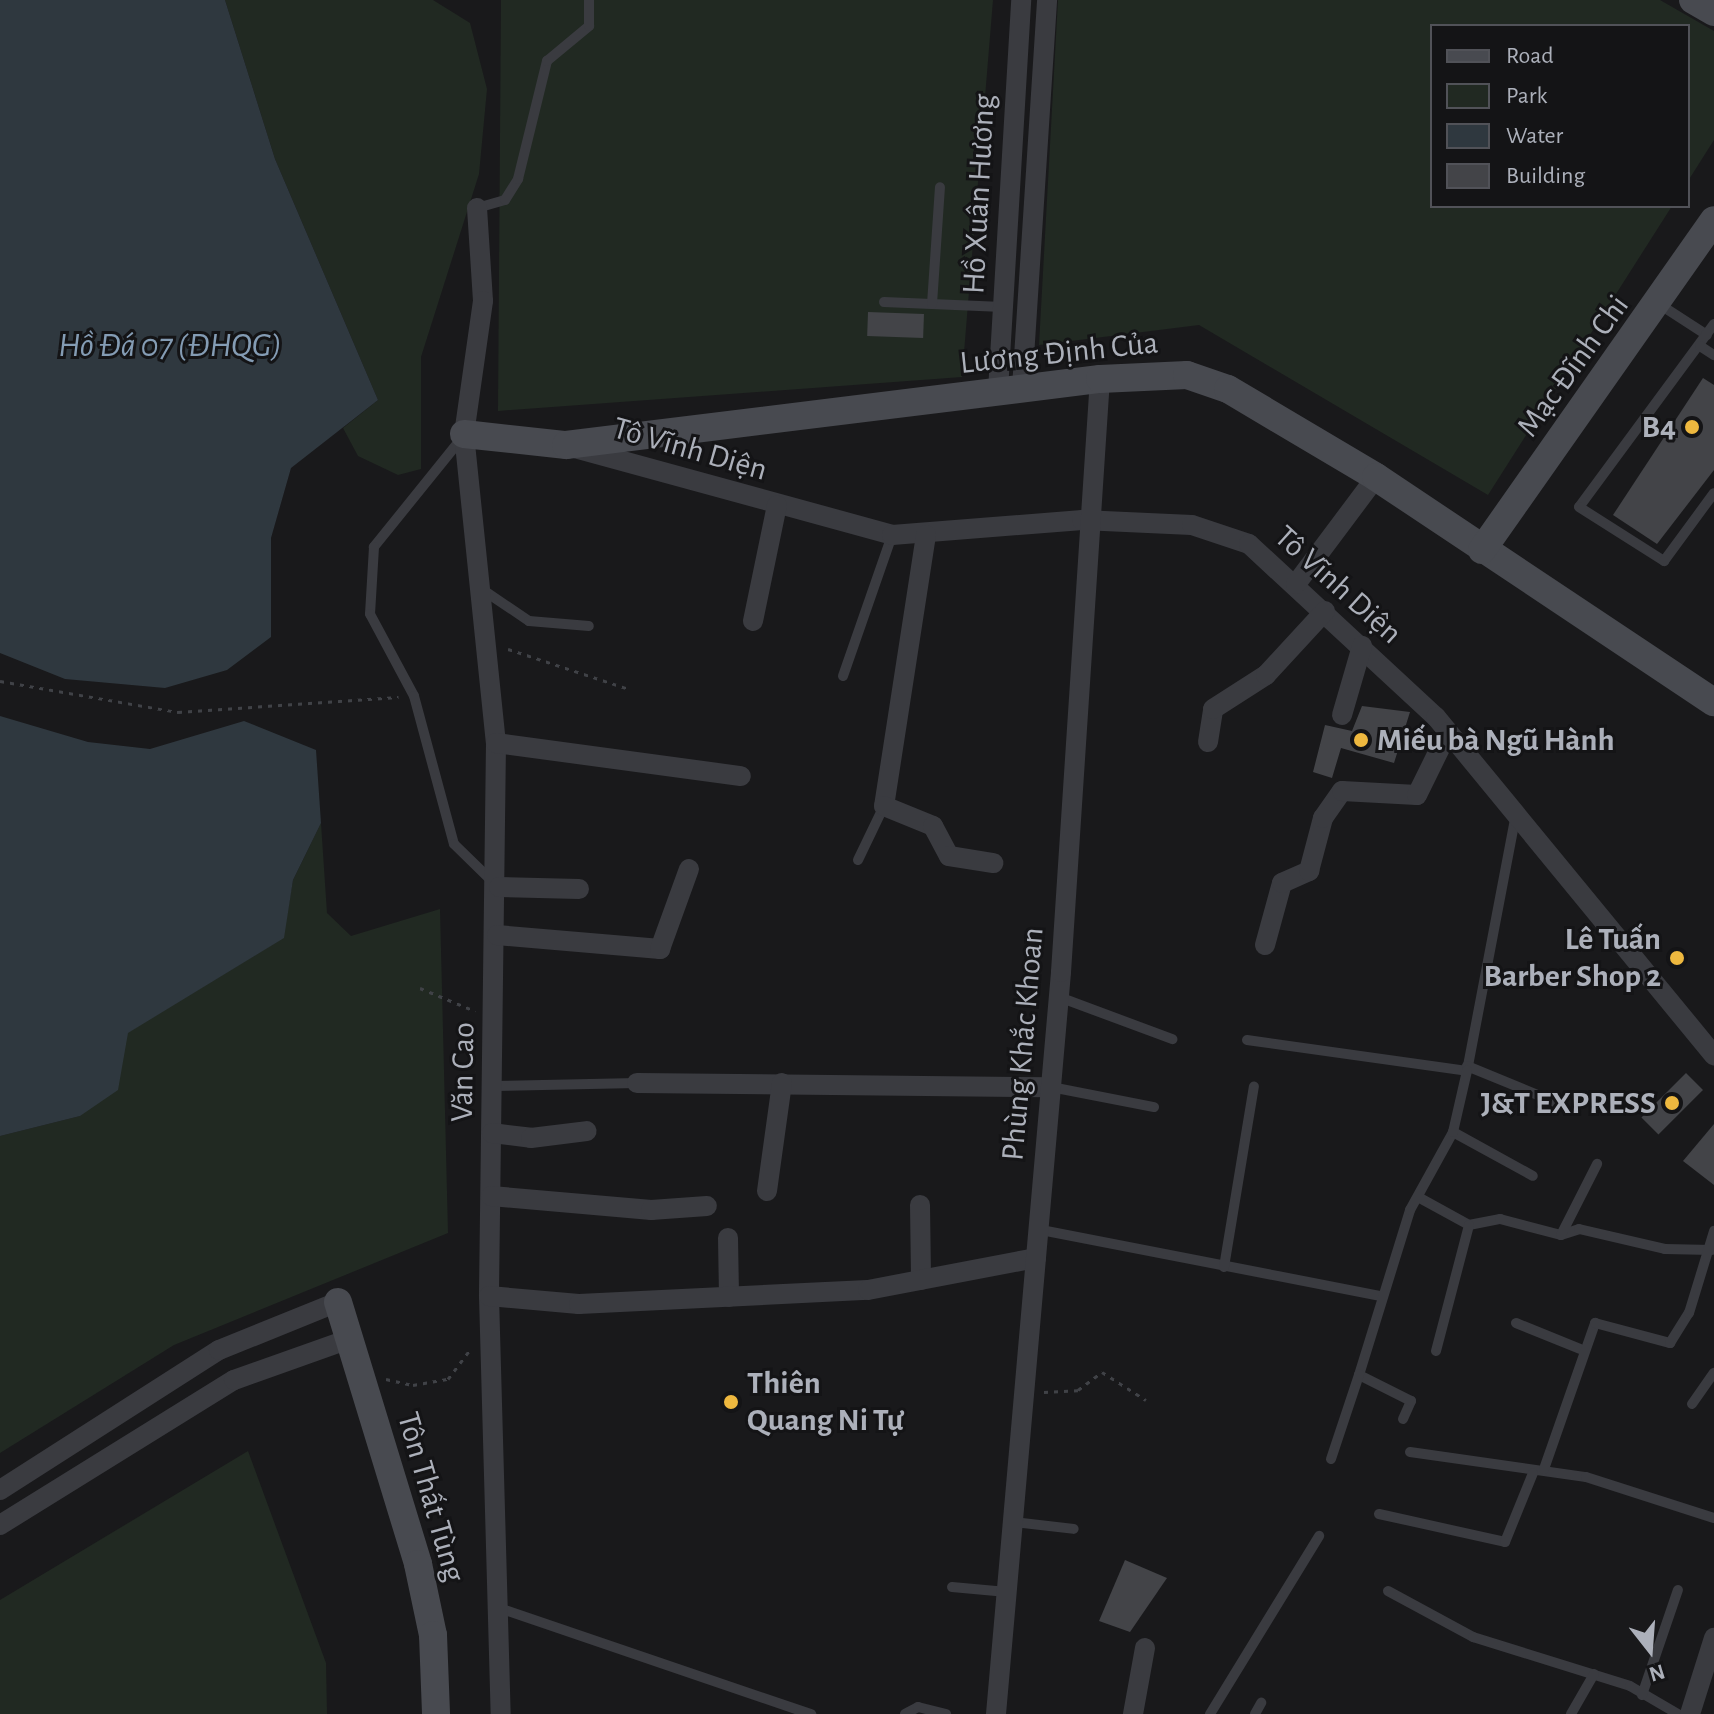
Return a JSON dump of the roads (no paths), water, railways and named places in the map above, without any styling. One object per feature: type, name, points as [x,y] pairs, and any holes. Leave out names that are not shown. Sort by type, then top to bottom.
[{"type":"street","name":"Hồ Xuân Hương","points":[[1010,390],[1003,307],[1021,0]]},
{"type":"street","name":"Hồ Xuân Hương","points":[[1010,390],[1047,0]]},
{"type":"street","points":[[1693,0],[1714,12]]},
{"type":"street","name":"Văn Cao","points":[[477,208],[483,301],[464,434],[486,592],[496,743],[499,887],[489,1296],[501,1714]]},
{"type":"street","name":"Mạc Đĩnh Chi","points":[[1482,550],[1659,304],[1714,220]]},
{"type":"street","name":"Lương Định Của","points":[[464,434],[566,445],[1100,379],[1187,375],[1228,389],[1376,477],[1714,702]]},
{"type":"street","name":"Phùng Khắc Khoan","points":[[996,1714],[1036,1229],[1059,997],[1100,379]]},
{"type":"street","name":"Tô Vĩnh Diện","points":[[566,445],[892,535],[1091,521],[1224,532],[1296,584],[1448,732],[1515,819],[1714,1056]]},
{"type":"street","points":[[1296,584],[1376,477]]},
{"type":"street","points":[[753,621],[777,505]]},
{"type":"street","points":[[926,535],[884,806],[933,826],[949,856],[993,863]]},
{"type":"street","points":[[1208,742],[1213,709],[1266,675],[1325,611]]},
{"type":"street","points":[[1342,715],[1362,646]]},
{"type":"street","points":[[1265,945],[1282,883],[1309,871],[1323,818],[1342,791],[1417,795],[1448,732]]},
{"type":"street","points":[[496,743],[741,776]]},
{"type":"street","points":[[497,935],[660,949],[689,869]]},
{"type":"street","points":[[499,887],[579,889]]},
{"type":"street","points":[[637,1083],[1051,1087]]},
{"type":"street","points":[[767,1191],[782,1083]]},
{"type":"street","points":[[492,1133],[531,1138],[587,1131]]},
{"type":"street","points":[[491,1196],[651,1210],[707,1206]]},
{"type":"street","points":[[920,1205],[921,1280]]},
{"type":"street","points":[[728,1238],[729,1297]]},
{"type":"street","points":[[489,1296],[579,1304],[729,1297],[921,1280],[1036,1258]]},
{"type":"street","points":[[0,1490],[219,1350],[338,1302]]},
{"type":"street","name":"Tôn Thất Tùng","points":[[338,1302],[418,1564],[433,1635],[436,1714]]},
{"type":"street","points":[[0,1525],[234,1380],[349,1339]]},
{"type":"street","points":[[1690,1714],[1714,1638]]},
{"type":"street","points":[[1133,1714],[1145,1648]]},
{"type":"lane","points":[[477,208],[505,200],[518,179],[547,61],[589,26],[589,0]]},
{"type":"lane","points":[[932,304],[940,187]]},
{"type":"lane","points":[[884,302],[1003,307]]},
{"type":"lane","points":[[1659,304],[1707,335]]},
{"type":"lane","points":[[1714,324],[1579,507],[1664,561],[1710,505],[1714,493]]},
{"type":"lane","points":[[1700,346],[1714,355]]},
{"type":"lane","points":[[464,434],[374,547],[370,614],[414,696],[454,844],[499,887]]},
{"type":"lane","points":[[843,676],[892,535]]},
{"type":"lane","points":[[486,592],[529,621],[589,626]]},
{"type":"lane","points":[[858,860],[884,806]]},
{"type":"lane","points":[[1331,1459],[1359,1375],[1380,1296],[1418,1197],[1453,1132],[1515,819]]},
{"type":"lane","points":[[1059,997],[1172,1039]]},
{"type":"lane","points":[[1247,1040],[1467,1068],[1557,1103]]},
{"type":"lane","points":[[493,1086],[637,1083]]},
{"type":"lane","points":[[1224,1267],[1254,1086]]},
{"type":"lane","points":[[1051,1087],[1154,1107]]},
{"type":"lane","points":[[1453,1132],[1533,1176]]},
{"type":"lane","points":[[1561,1235],[1597,1164]]},
{"type":"lane","points":[[1418,1197],[1469,1225],[1500,1219],[1561,1235],[1579,1229],[1665,1249],[1711,1250]]},
{"type":"lane","points":[[1436,1351],[1469,1225]]},
{"type":"lane","points":[[1036,1229],[1380,1296]]},
{"type":"lane","points":[[1379,1514],[1505,1542],[1538,1471],[1580,1349],[1598,1322],[1670,1343],[1689,1313],[1711,1250],[1714,1231]]},
{"type":"lane","points":[[1516,1323],[1580,1349]]},
{"type":"lane","points":[[1692,1404],[1714,1373]]},
{"type":"lane","points":[[1359,1375],[1411,1401],[1403,1419]]},
{"type":"lane","points":[[1410,1452],[1538,1471],[1714,1518]]},
{"type":"lane","points":[[1013,1522],[1074,1529]]},
{"type":"lane","points":[[1210,1714],[1319,1536]]},
{"type":"lane","points":[[952,1587],[1007,1592]]},
{"type":"lane","points":[[1642,1695],[1678,1590]]},
{"type":"lane","points":[[1388,1591],[1473,1637],[1594,1674],[1678,1714]]},
{"type":"lane","points":[[499,1608],[811,1714]]},
{"type":"lane","points":[[1571,1714],[1594,1674]]},
{"type":"lane","points":[[1255,1714],[1261,1703]]},
{"type":"lane","points":[[905,1714],[918,1707],[946,1714]]},
{"type":"water","name":"Hồ Đá 07 (ĐHQG)","points":[[0,0],[225,0],[275,159],[378,400],[291,468],[271,538],[271,637],[227,670],[165,688],[65,679],[0,653]]},
{"type":"water","points":[[0,716],[88,742],[150,749],[244,721],[316,750],[321,823],[293,880],[284,938],[128,1033],[118,1090],[80,1116],[0,1136]]},
{"type":"place","name":"B4","points":[[1692,427]]},
{"type":"place","name":"Miếu bà Ngũ Hành","points":[[1361,740]]},
{"type":"place","name":"Lê Tuấn Barber Shop 2","points":[[1677,958]]},
{"type":"place","name":"J&T EXPRESS","points":[[1672,1103]]},
{"type":"place","name":"Thiên Quang Ni Tự","points":[[731,1402]]}]
